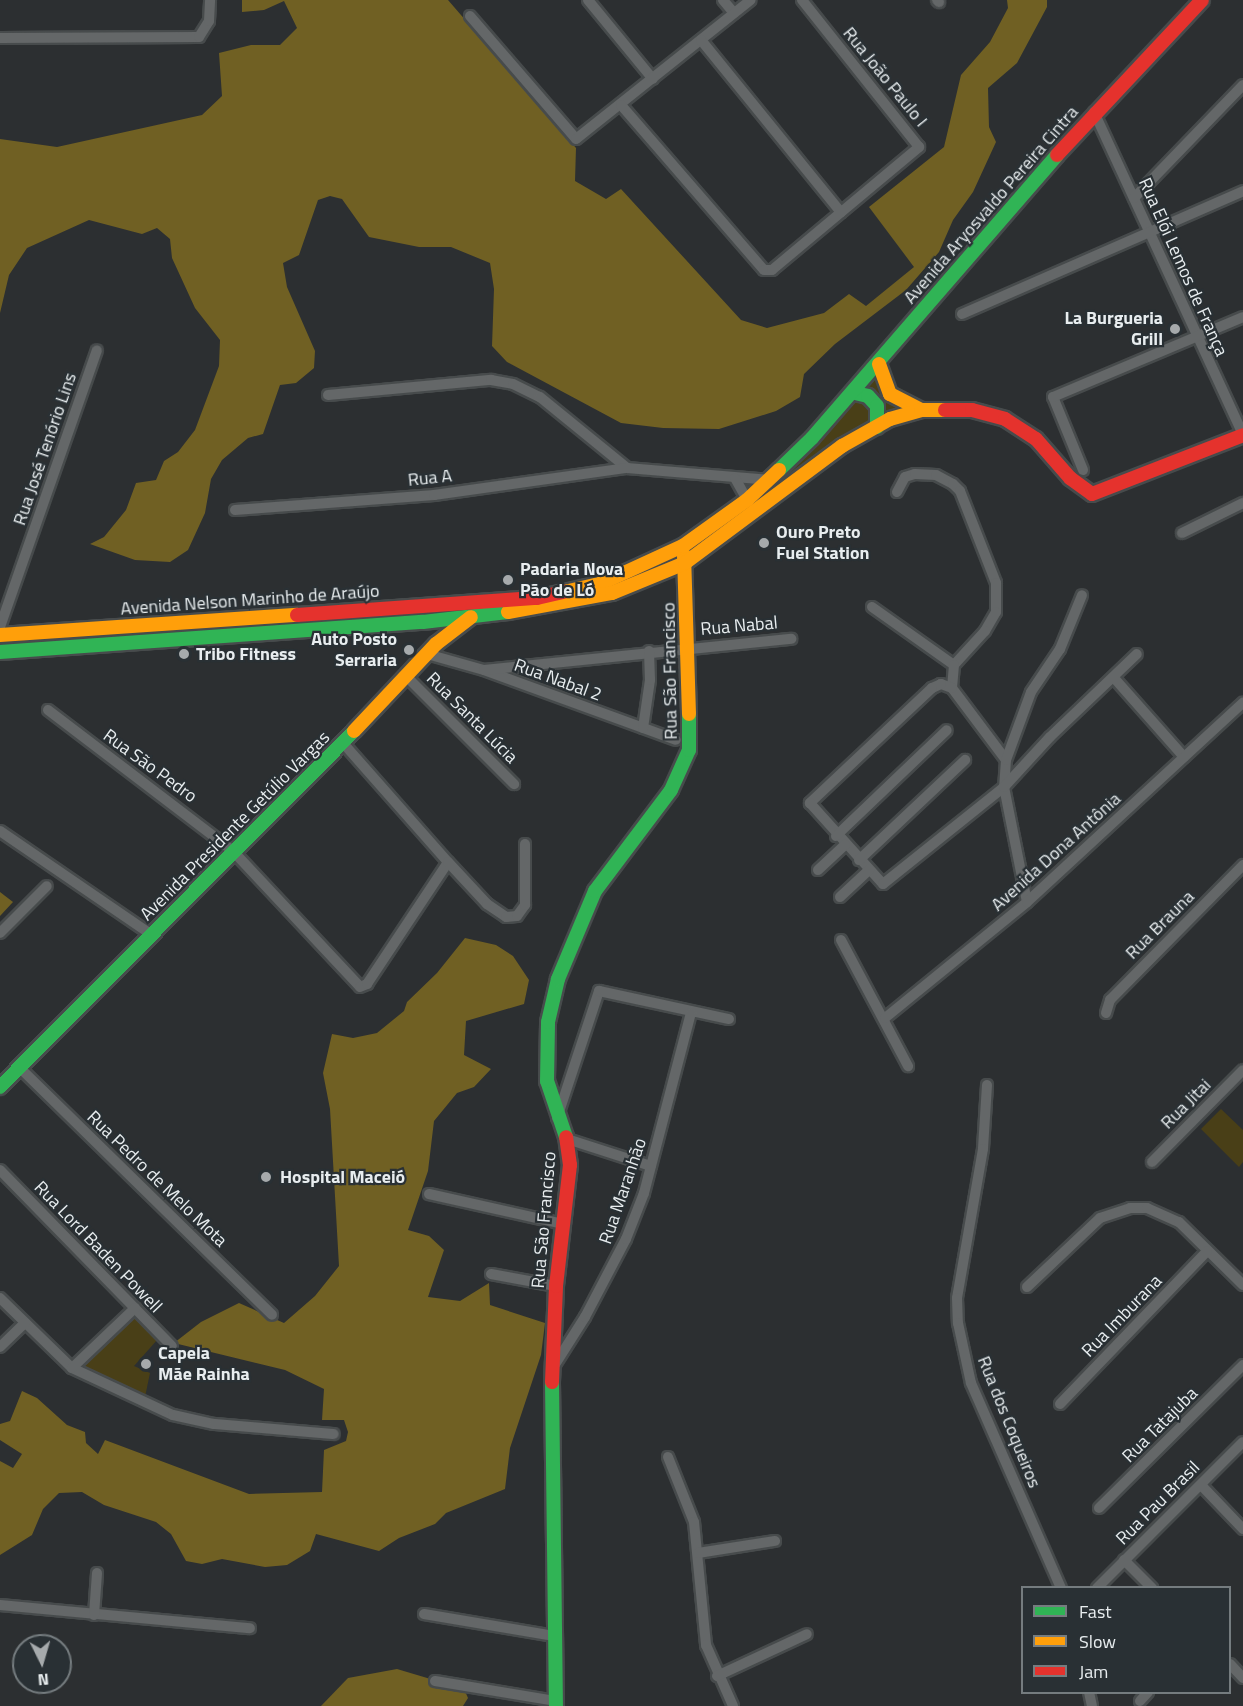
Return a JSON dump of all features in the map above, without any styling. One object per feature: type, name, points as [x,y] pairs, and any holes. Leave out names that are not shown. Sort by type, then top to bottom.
[{"type":"main road","name":"Avenida Aryosvaldo Pereira Cintra","points":[[503,602],[569,593],[602,583],[683,546],[747,500],[813,438],[855,393],[1094,112],[1197,2]]},
{"type":"main road","points":[[879,364],[890,394],[921,410],[972,410],[1005,419],[1036,439],[1070,478],[1092,494],[1243,435]]},
{"type":"main road","points":[[855,393],[868,396],[877,406],[877,427]]},
{"type":"main road","name":"Avenida Nelson Marinho de Araújo","points":[[0,652],[423,622],[580,601],[640,583],[685,563],[842,446],[877,427],[921,410]]},
{"type":"main road","name":"Rua São Francisco","points":[[556,1703],[550,1406],[554,1366],[556,1286],[569,1179],[567,1138],[550,1099],[545,1058],[558,979],[595,891],[671,790],[685,764],[691,739],[690,647],[683,546]]},
{"type":"main road","name":"Avenida Nelson Marinho de Araújo","points":[[0,635],[503,602]]},
{"type":"main road","name":"Avenida Presidente Getúlio Vargas","points":[[2,1081],[19,1067],[152,935],[232,850],[344,743],[431,649],[472,616],[503,602]]},
{"type":"main road","points":[[187,639],[188,622]]},
{"type":"main road","points":[[423,622],[433,632],[431,649]]},
{"type":"street","points":[[0,38],[199,37],[210,21],[210,0]]},
{"type":"street","points":[[588,0],[653,79]]},
{"type":"street","points":[[723,0],[734,13]]},
{"type":"street","points":[[470,16],[578,138],[751,0]]},
{"type":"street","name":"Rua João Paulo I","points":[[802,0],[919,147],[842,213]]},
{"type":"street","points":[[621,105],[768,271],[842,213],[701,40]]},
{"type":"street","points":[[1134,198],[1243,85]]},
{"type":"street","name":"Rua Elói Lemos de França","points":[[1094,112],[1243,435]]},
{"type":"street","points":[[962,314],[1151,234],[1243,191]]},
{"type":"street","points":[[1083,470],[1052,399],[1055,395],[1243,318]]},
{"type":"street","name":"Rua José Tenório Lins","points":[[0,627],[97,350]]},
{"type":"street","points":[[328,395],[491,380],[513,384],[540,397],[627,468]]},
{"type":"street","name":"Rua A","points":[[235,510],[446,493],[627,468],[770,480]]},
{"type":"street","points":[[897,492],[905,477],[915,474],[936,476],[953,484],[960,491],[996,583],[996,612],[985,631],[954,664],[952,688]]},
{"type":"street","points":[[735,478],[747,500]]},
{"type":"street","points":[[1182,533],[1243,503]]},
{"type":"street","points":[[1027,902],[1004,787],[1006,760],[1031,692],[1057,656],[1083,595]]},
{"type":"street","points":[[872,607],[954,664]]},
{"type":"street","name":"Rua Nabal","points":[[484,670],[649,651],[791,639]]},
{"type":"street","name":"Rua Nabal 2","points":[[431,649],[676,740]]},
{"type":"street","points":[[643,728],[650,680],[649,651]]},
{"type":"street","points":[[1006,760],[952,688],[941,684],[932,688],[810,803],[859,860],[883,884],[889,883],[980,803],[1004,787],[1050,737],[1115,679],[1137,654]]},
{"type":"street","name":"Rua Santa Lúcia","points":[[406,676],[514,784]]},
{"type":"street","points":[[1115,679],[1185,757]]},
{"type":"street","name":"Avenida Dona Antônia","points":[[885,1018],[1027,902],[1243,703]]},
{"type":"street","name":"Rua São Pedro","points":[[48,710],[232,850],[362,987],[448,862]]},
{"type":"street","points":[[836,836],[947,730]]},
{"type":"street","points":[[344,743],[487,904],[512,917],[522,912],[526,897],[525,844]]},
{"type":"street","points":[[859,860],[965,760]]},
{"type":"street","points":[[0,831],[152,935]]},
{"type":"street","points":[[818,870],[845,845]]},
{"type":"street","name":"Rua Brauna","points":[[1106,1013],[1110,1000],[1243,865]]},
{"type":"street","points":[[840,897],[869,870]]},
{"type":"street","points":[[0,933],[46,886]]},
{"type":"street","points":[[841,940],[885,1018],[908,1066]]},
{"type":"street","points":[[557,1119],[598,990],[691,1013],[729,1019]]},
{"type":"street","name":"Rua Maranhão","points":[[554,1366],[616,1263],[651,1166],[691,1013]]},
{"type":"street","name":"Rua Pedro de Melo Mota","points":[[19,1067],[272,1315]]},
{"type":"street","name":"Rua Jitai","points":[[1152,1162],[1243,1070]]},
{"type":"street","name":"Rua dos Coqueiros","points":[[987,1085],[983,1149],[957,1298],[959,1332],[971,1383],[1061,1586]]},
{"type":"street","points":[[567,1138],[651,1166]]},
{"type":"street","name":"Rua Lord Baden Powell","points":[[0,1170],[172,1346]]},
{"type":"street","points":[[429,1194],[563,1224]]},
{"type":"street","points":[[1027,1287],[1100,1218],[1130,1208],[1163,1213],[1179,1222],[1243,1285]]},
{"type":"street","name":"Rua Imburana","points":[[1060,1404],[1208,1251]]},
{"type":"street","points":[[491,1274],[556,1286]]},
{"type":"street","points":[[0,1298],[72,1368],[194,1421],[334,1434]]},
{"type":"street","points":[[72,1368],[135,1308]]},
{"type":"street","points":[[0,1347],[25,1323]]},
{"type":"street","name":"Rua Tatajuba","points":[[1100,1508],[1243,1365]]},
{"type":"street","name":"Rua Pau Brasil","points":[[1098,1586],[1243,1442]]},
{"type":"street","points":[[668,1457],[693,1512],[698,1553],[701,1621],[717,1676],[733,1706]]},
{"type":"street","points":[[1200,1485],[1243,1529]]},
{"type":"street","points":[[698,1553],[775,1541]]},
{"type":"street","points":[[1124,1560],[1151,1586]]},
{"type":"street","points":[[94,1616],[97,1572]]},
{"type":"street","points":[[0,1605],[94,1616],[250,1628]]},
{"type":"street","points":[[424,1614],[554,1636]]},
{"type":"street","points":[[717,1676],[807,1634]]},
{"type":"street","points":[[1231,1665],[1243,1678]]},
{"type":"street","points":[[435,1681],[556,1703]]},
{"type":"street","points":[[1140,1701],[1147,1694]]},
{"type":"shaded area","points":[[242,0],[448,0],[576,148],[575,181],[606,199],[621,189],[741,320],[767,328],[824,313],[849,294],[866,306],[914,267],[869,207],[944,147],[961,75],[990,42],[1008,8],[1007,0],[1047,0],[1047,7],[1017,63],[988,88],[989,127],[996,142],[973,192],[953,220],[939,252],[906,290],[835,344],[804,374],[800,397],[776,411],[719,429],[663,428],[621,423],[507,362],[492,346],[494,289],[490,263],[451,247],[419,247],[369,237],[342,199],[330,196],[318,200],[299,255],[283,263],[287,287],[315,351],[314,368],[296,383],[280,385],[263,434],[248,438],[222,460],[211,479],[205,513],[188,550],[170,562],[135,560],[90,544],[104,537],[126,510],[136,483],[156,480],[164,461],[178,452],[195,430],[219,366],[220,340],[195,308],[172,258],[170,239],[157,228],[142,234],[89,220],[27,248],[9,275],[0,313],[0,139],[57,147],[202,115],[222,96],[219,53],[251,45],[280,45],[297,28],[284,1],[264,10],[242,12]]},
{"type":"shaded area","points":[[888,357],[886,372],[892,384],[929,404],[783,481],[781,477]]},
{"type":"shaded area","points":[[181,628],[184,634],[0,647],[0,639]]},
{"type":"shaded area","points":[[0,892],[13,902],[0,916]]},
{"type":"shaded area","points":[[465,938],[496,945],[513,956],[529,980],[524,1004],[466,1021],[464,1055],[491,1069],[474,1087],[457,1093],[434,1121],[428,1171],[408,1230],[429,1236],[444,1250],[428,1297],[460,1301],[489,1283],[490,1305],[545,1323],[541,1355],[510,1448],[505,1489],[446,1513],[435,1524],[399,1538],[379,1551],[316,1534],[310,1551],[287,1565],[265,1567],[222,1559],[202,1564],[186,1561],[171,1534],[156,1522],[104,1505],[82,1492],[59,1493],[43,1509],[32,1535],[0,1555],[0,1461],[13,1468],[22,1454],[0,1440],[0,1424],[10,1421],[22,1391],[37,1398],[67,1425],[85,1432],[86,1443],[98,1454],[105,1440],[249,1494],[322,1492],[324,1450],[346,1441],[348,1432],[344,1420],[322,1420],[324,1389],[285,1370],[174,1343],[201,1322],[239,1303],[284,1323],[315,1296],[339,1266],[330,1109],[323,1073],[332,1034],[353,1038],[377,1033],[404,1011],[407,1002],[437,973]]},
{"type":"shaded area","points":[[1221,1109],[1243,1130],[1243,1162],[1239,1167],[1201,1129]]},
{"type":"shaded area","points":[[135,1316],[158,1339],[134,1366],[150,1373],[145,1397],[78,1368]]},
{"type":"shaded area","points":[[397,1669],[464,1689],[468,1698],[463,1706],[321,1706],[348,1678]]},
{"type":"traffic: fast","points":[[779,470],[812,438],[1057,155]]},
{"type":"traffic: fast","points":[[855,393],[868,396],[877,406],[877,427]]},
{"type":"traffic: fast","points":[[0,652],[423,622],[508,612]]},
{"type":"traffic: fast","points":[[566,1137],[547,1081],[548,1022],[558,979],[595,891],[671,790],[689,750],[689,714]]},
{"type":"traffic: fast","points":[[0,1087],[354,731]]},
{"type":"traffic: fast","points":[[552,1382],[556,1706]]},
{"type":"traffic: slow","points":[[879,364],[890,394],[921,410]]},
{"type":"traffic: slow","points":[[508,612],[612,593],[685,563],[842,446],[890,419],[921,410],[945,410]]},
{"type":"traffic: slow","points":[[564,592],[602,583],[683,546],[747,500],[779,470]]},
{"type":"traffic: slow","points":[[684,555],[689,714]]},
{"type":"traffic: slow","points":[[0,635],[297,615]]},
{"type":"traffic: slow","points":[[354,731],[436,644],[471,617]]},
{"type":"traffic: jam","points":[[1057,155],[1202,0]]},
{"type":"traffic: jam","points":[[945,410],[972,410],[1005,419],[1036,439],[1070,478],[1092,494],[1243,435]]},
{"type":"traffic: jam","points":[[297,615],[537,598],[564,592]]},
{"type":"traffic: jam","points":[[552,1382],[556,1286],[570,1165],[566,1137]]},
{"type":"place","name":"La Burgueria Grill","points":[[1175,329]]},
{"type":"place","name":"Ouro Preto Fuel Station","points":[[764,543]]},
{"type":"place","name":"Padaria Nova Pão de Ló","points":[[508,580]]},
{"type":"place","name":"Auto Posto Serraria","points":[[409,650]]},
{"type":"place","name":"Tribo Fitness","points":[[184,654]]},
{"type":"place","name":"Hospital Maceió","points":[[266,1177]]},
{"type":"place","name":"Capela Mãe Rainha","points":[[146,1364]]}]
